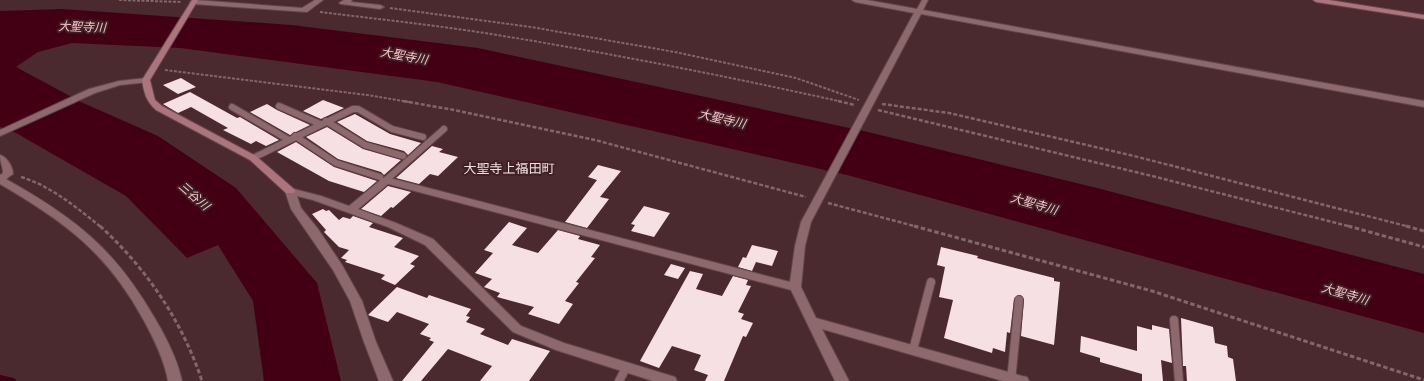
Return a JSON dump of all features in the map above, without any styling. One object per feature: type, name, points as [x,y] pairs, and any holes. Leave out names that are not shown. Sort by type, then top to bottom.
[{"type":"street","points":[[215,4],[225,0]]},
{"type":"street","points":[[320,0],[305,10],[215,4],[195,1],[146,80],[148,94],[151,101],[158,108],[253,158],[290,191],[317,198],[351,210],[414,234],[430,242],[517,329],[560,347],[670,381]]},
{"type":"street","points":[[348,0],[343,3],[380,7]]},
{"type":"street","points":[[855,0],[1424,104]]},
{"type":"street","points":[[842,381],[811,321],[804,302],[795,287],[801,240],[806,222],[868,105],[920,12],[925,0]]},
{"type":"street","points":[[1316,0],[1424,17]]},
{"type":"street","points":[[0,133],[106,86],[146,80]]},
{"type":"street","points":[[0,158],[8,169],[8,174],[0,180],[67,220],[110,260],[127,281],[144,308],[159,338],[173,371],[175,381]]},
{"type":"street","points":[[351,210],[383,178],[795,287]]},
{"type":"street","points":[[290,191],[296,209],[314,232],[338,268],[356,301],[386,381]]},
{"type":"street","points":[[811,321],[1015,380]]},
{"type":"lane","points":[[279,106],[323,123],[365,145],[403,156]]},
{"type":"lane","points":[[232,107],[289,140]]},
{"type":"lane","points":[[253,158],[349,110],[358,109],[392,128],[423,137]]},
{"type":"lane","points":[[295,136],[336,164],[383,178],[444,129]]},
{"type":"lane","points":[[913,350],[931,282]]},
{"type":"lane","points":[[1015,380],[1019,300]]},
{"type":"lane","points":[[1174,320],[1179,381]]},
{"type":"lane","points":[[618,381],[626,368]]},
{"type":"path","points":[[119,0],[195,1]]},
{"type":"path","points":[[380,7],[531,27],[674,52],[796,78],[868,105],[949,113],[1142,158],[1424,231]]},
{"type":"path","points":[[154,67],[367,94],[594,140],[820,196],[1152,291],[1424,380]]},
{"type":"water","points":[[62,9],[292,25],[478,48],[868,132],[1097,188],[1424,274],[1424,333],[847,175],[437,82],[180,48],[72,43],[38,52],[16,67],[81,102],[158,136],[236,188],[317,283],[341,381],[264,381],[253,301],[218,245],[187,258],[126,196],[16,133],[0,127],[0,11]]},
{"type":"building","points":[[181,78],[196,87],[178,94],[163,85]]},
{"type":"building","points":[[190,92],[237,118],[240,117],[279,140],[266,146],[256,141],[251,144],[223,130],[228,128],[191,107],[178,113],[163,104]]},
{"type":"building","points":[[323,100],[344,108],[321,119],[303,111]]},
{"type":"building","points":[[267,104],[310,125],[290,135],[250,112]]},
{"type":"building","points":[[355,114],[390,134],[421,143],[408,155],[404,151],[367,141],[337,122]]},
{"type":"building","points":[[327,127],[363,149],[401,160],[384,175],[381,172],[338,159],[306,137]]},
{"type":"building","points":[[296,142],[334,167],[377,181],[364,192],[329,181],[277,152]]},
{"type":"building","points":[[432,146],[443,149],[439,152],[458,157],[438,176],[430,174],[419,184],[396,178]]},
{"type":"building","points":[[598,165],[621,171],[600,197],[609,199],[587,228],[565,222],[597,180],[588,177]]},
{"type":"building","points":[[388,186],[411,192],[393,208],[391,207],[381,216],[361,209]]},
{"type":"building","points":[[644,206],[670,213],[654,237],[631,231],[635,225],[631,224]]},
{"type":"building","points":[[323,209],[326,211],[329,210],[339,220],[343,217],[350,219],[353,216],[373,223],[369,227],[403,238],[394,247],[419,256],[410,264],[415,266],[395,285],[381,279],[385,275],[345,262],[347,260],[341,258],[349,250],[339,247],[324,232],[326,230],[312,214]]},
{"type":"building","points":[[509,222],[527,228],[512,245],[538,253],[558,230],[580,236],[578,239],[600,245],[591,257],[595,258],[576,282],[579,283],[565,301],[573,304],[559,324],[528,314],[534,307],[497,297],[500,293],[484,287],[492,279],[475,273],[493,253],[484,250]]},
{"type":"building","points":[[752,245],[778,251],[772,266],[756,262],[752,271],[738,267],[743,257],[746,258]]},
{"type":"building","points":[[941,247],[1054,278],[1054,281],[1060,282],[1054,345],[1021,336],[1024,300],[1022,296],[1019,295],[1014,299],[1010,333],[1007,332],[1005,352],[993,348],[992,353],[944,338],[953,300],[939,297],[945,267],[937,265]]},
{"type":"building","points":[[671,264],[685,268],[678,279],[664,275]]},
{"type":"building","points":[[690,271],[703,274],[696,289],[722,296],[733,276],[748,280],[746,285],[751,286],[738,312],[744,314],[741,319],[753,323],[746,337],[743,336],[724,381],[705,381],[708,375],[694,370],[701,355],[672,346],[659,368],[640,361]]},
{"type":"building","points":[[397,287],[427,298],[429,295],[471,309],[466,316],[470,317],[466,322],[485,329],[480,334],[508,345],[512,339],[550,351],[529,381],[480,381],[492,366],[448,349],[421,381],[402,381],[434,342],[429,340],[431,338],[420,334],[429,324],[397,312],[388,322],[368,315]]},
{"type":"building","points":[[1181,318],[1213,327],[1215,343],[1227,346],[1228,357],[1233,359],[1236,381],[1187,381],[1186,366],[1183,366]]},
{"type":"building","points":[[1152,325],[1169,329],[1172,363],[1161,360],[1163,381],[1142,381],[1142,374],[1100,362],[1100,358],[1080,352],[1081,336],[1137,351],[1137,326],[1152,330]]},
{"type":"waterway","points":[[0,378],[13,381]]},
{"type":"district","name":"大聖寺上福田町","points":[[509,168]]},
{"type":"water label","name":"大聖寺川","points":[[82,27]]},
{"type":"water label","name":"大聖寺川","points":[[404,56]]},
{"type":"water label","name":"大聖寺川","points":[[722,119]]},
{"type":"water label","name":"三谷川","points":[[194,196]]},
{"type":"water label","name":"大聖寺川","points":[[1034,204]]},
{"type":"water label","name":"大聖寺川","points":[[1345,294]]}]
